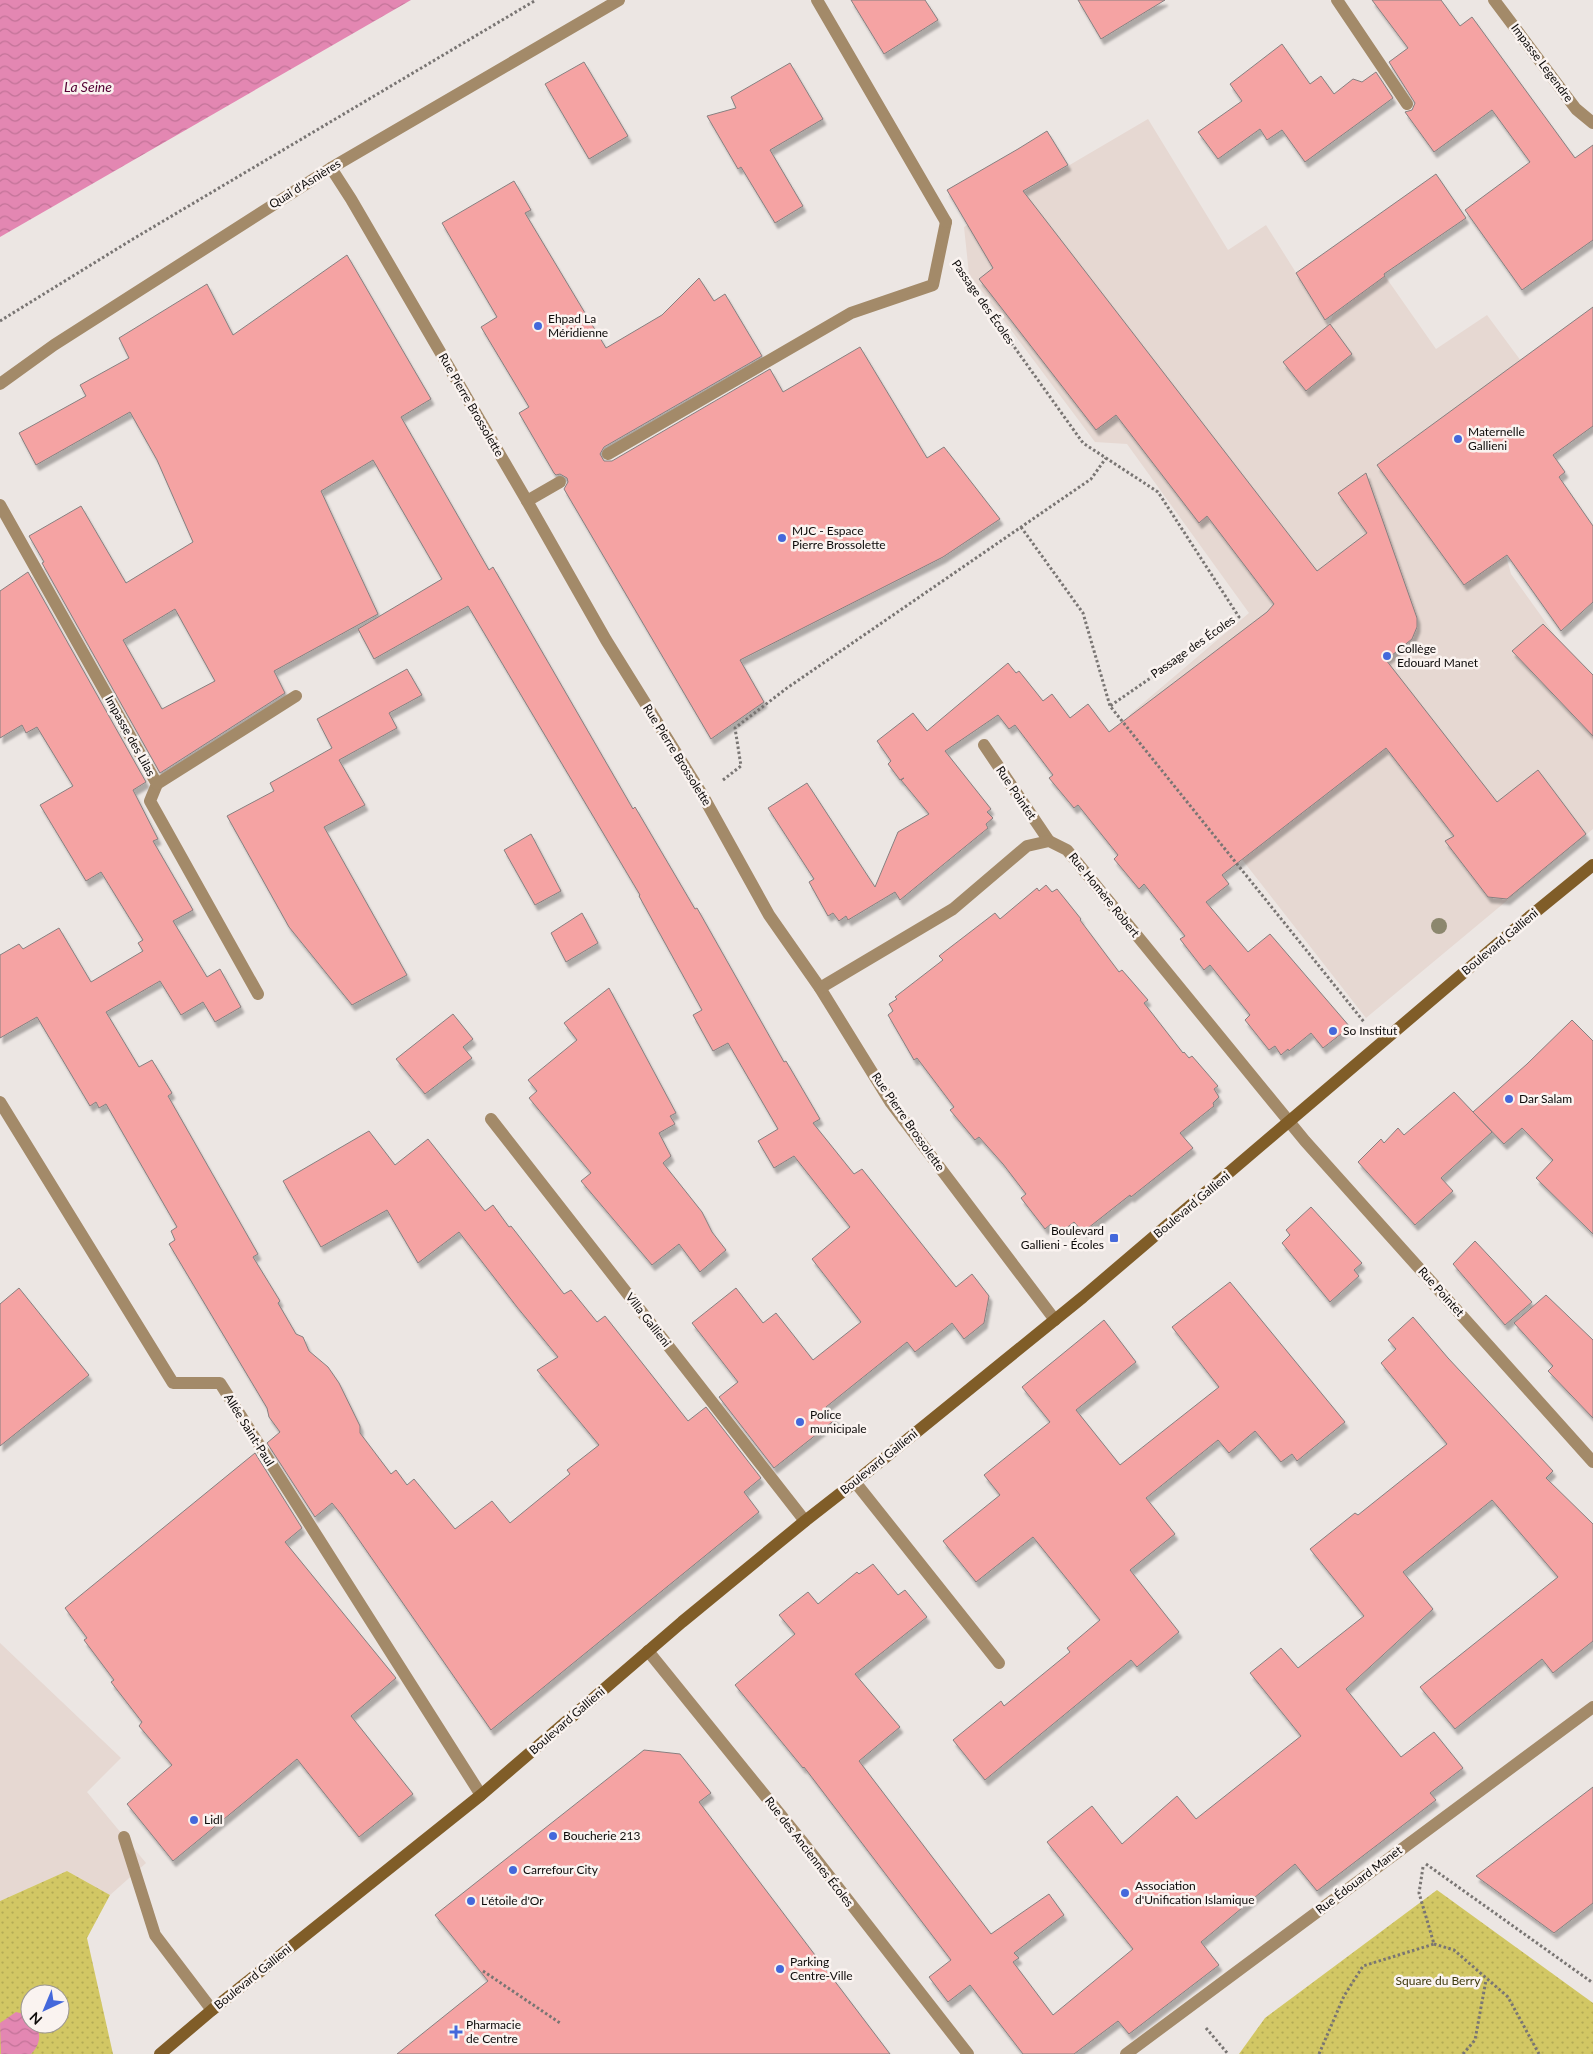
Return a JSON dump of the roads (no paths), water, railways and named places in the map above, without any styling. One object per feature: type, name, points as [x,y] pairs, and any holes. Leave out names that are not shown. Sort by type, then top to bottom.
[{"type":"main road","name":"Boulevard Gallieni","points":[[160,2054],[481,1794],[648,1651],[805,1521],[1055,1320],[1382,1044],[1522,923],[1593,865]]},
{"type":"street","name":"Quai d'Asnières","points":[[0,384],[54,345],[331,168],[620,0]]},
{"type":"street","name":"Passage des Écoles","points":[[608,454],[850,312],[933,285],[946,222],[817,0]]},
{"type":"street","points":[[1337,0],[1407,104]]},
{"type":"street","name":"Impasse Legendre","points":[[1494,0],[1576,109],[1593,123]]},
{"type":"street","name":"Rue Pierre Brossolette","points":[[331,168],[351,199],[527,501],[606,640],[703,796],[769,915],[820,988],[891,1103],[1055,1320]]},
{"type":"street","points":[[527,501],[560,482]]},
{"type":"street","name":"Impasse des Lilas","points":[[0,505],[157,784],[150,801],[258,994]]},
{"type":"street","points":[[157,784],[296,696]]},
{"type":"street","name":"Rue Pointet","points":[[984,745],[1049,841]]},
{"type":"street","points":[[820,988],[953,909],[1027,846],[1049,841]]},
{"type":"street","name":"Rue Homère Robert","points":[[1049,841],[1067,850],[1288,1122]]},
{"type":"street","name":"Allée Saint-Paul","points":[[0,1102],[173,1383],[220,1383],[481,1794]]},
{"type":"street","name":"Villa Gallieni","points":[[491,1119],[805,1521]]},
{"type":"street","name":"Rue Pointet","points":[[1288,1122],[1593,1462]]},
{"type":"street","points":[[855,1482],[999,1663]]},
{"type":"street","name":"Rue des Anciennes Écoles","points":[[648,1651],[805,1846],[968,2054]]},
{"type":"street","name":"Rue Édouard Manet","points":[[1126,2054],[1593,1707]]},
{"type":"street","points":[[124,1837],[155,1936],[212,2010]]},
{"type":"water","name":"La Seine","points":[[0,0],[411,0],[0,237]]},
{"type":"water","points":[[16,2012],[20,2013],[20,2034],[39,2034],[38,2044],[31,2054],[1,2054],[0,2023]]},
{"type":"place","name":"Ehpad La Méridienne","points":[[538,326]]},
{"type":"place","name":"Maternelle Gallieni","points":[[1458,439]]},
{"type":"place","name":"MJC - Espace Pierre Brossolette","points":[[782,538]]},
{"type":"place","name":"Collège Edouard Manet","points":[[1387,656]]},
{"type":"place","name":"So Institut","points":[[1333,1031]]},
{"type":"place","name":"Dar Salam","points":[[1509,1099]]},
{"type":"place","name":"Boulevard Gallieni - Écoles","points":[[1114,1238]]},
{"type":"place","name":"Police municipale","points":[[800,1422]]},
{"type":"place","name":"Lidl","points":[[194,1820]]},
{"type":"place","name":"Boucherie 213","points":[[553,1836]]},
{"type":"place","name":"Carrefour City","points":[[513,1870]]},
{"type":"place","name":"Association d'Unification Islamique","points":[[1125,1893]]},
{"type":"place","name":"L'étoile d'Or","points":[[471,1901]]},
{"type":"place","name":"Parking Centre-Ville","points":[[780,1969]]},
{"type":"place","name":"Pharmacie de Centre","points":[[456,2032]]},
{"type":"park label","name":"Square du Berry","points":[[1438,1981]]}]
